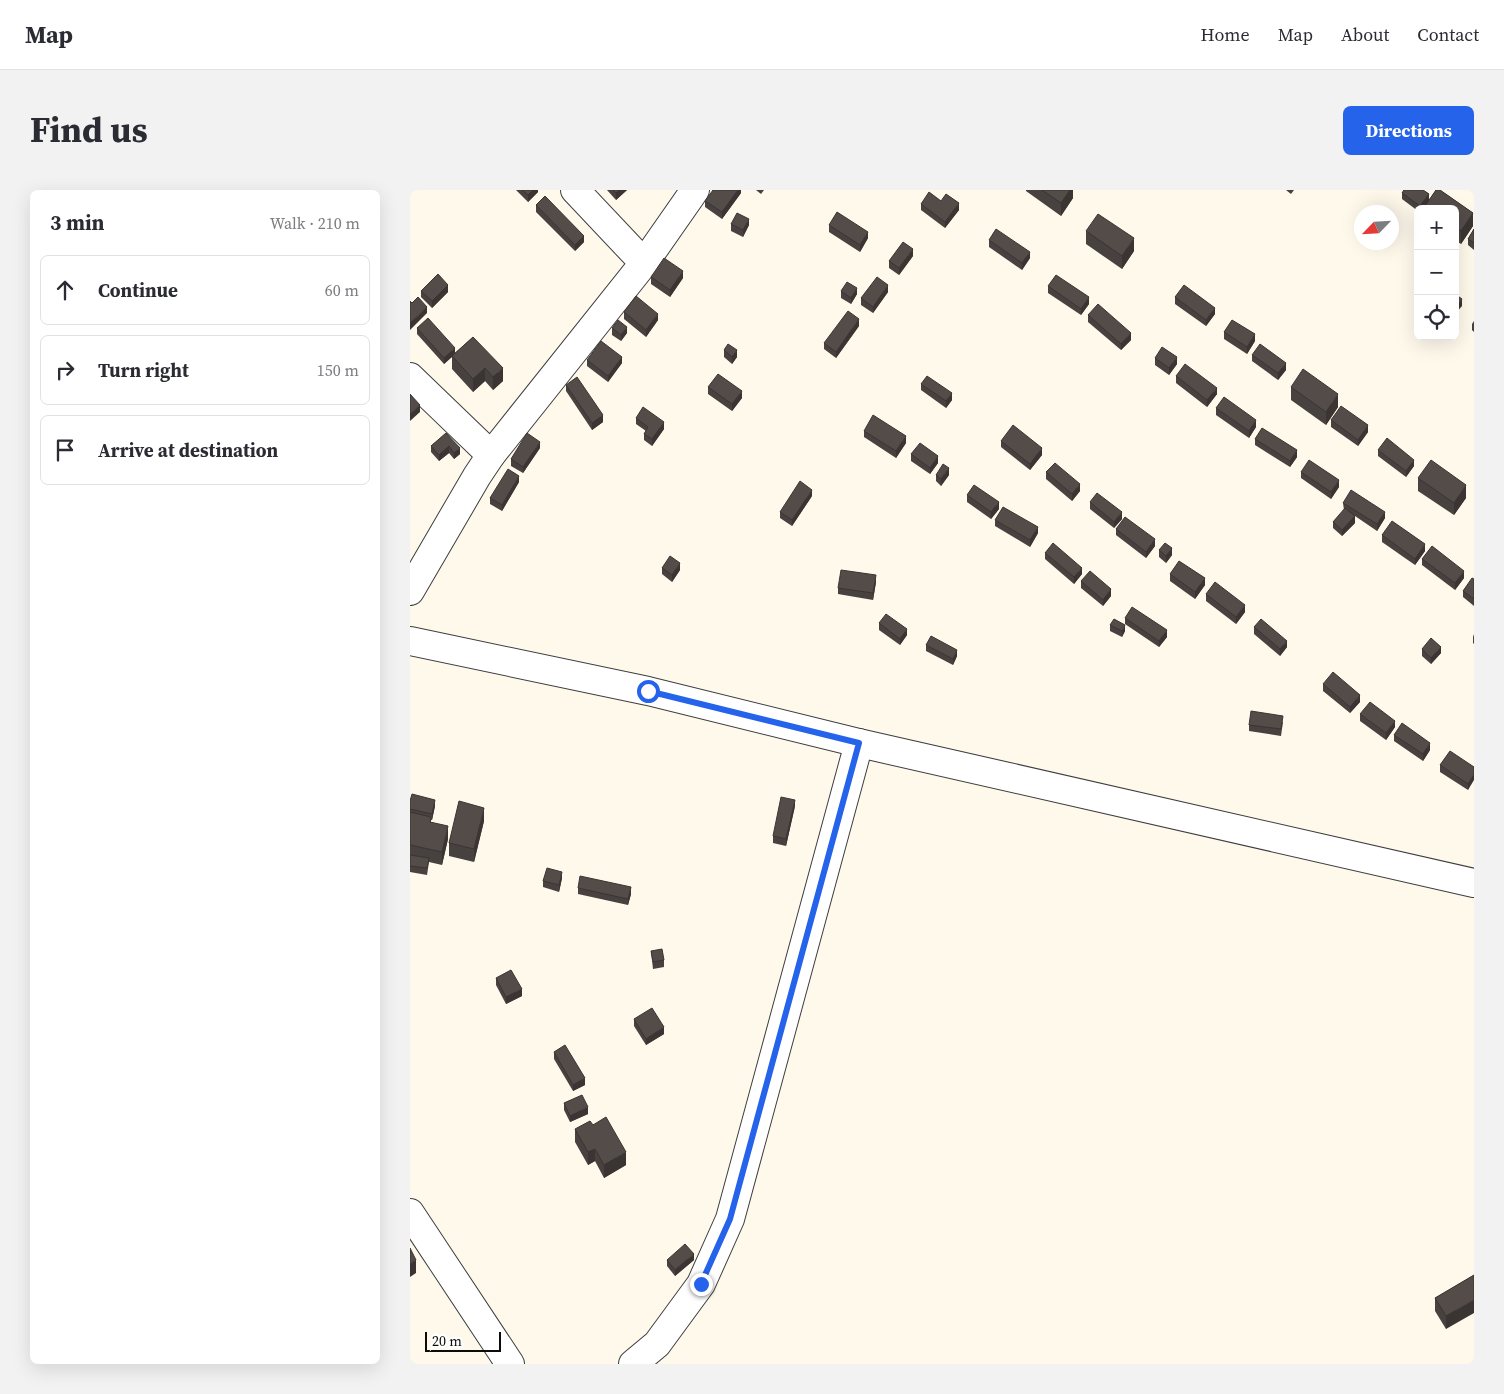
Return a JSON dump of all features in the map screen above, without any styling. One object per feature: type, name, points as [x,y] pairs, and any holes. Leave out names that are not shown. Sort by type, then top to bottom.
[{"type":"street","points":[[574,190],[644,263]]},
{"type":"street","points":[[410,590],[477,476],[491,456],[644,263],[695,190]]},
{"type":"street","points":[[410,377],[491,456]]},
{"type":"street","points":[[410,641],[648,691],[859,743],[1474,883]]},
{"type":"street","points":[[634,1364],[657,1344],[701,1284],[730,1219],[859,743]]},
{"type":"street","points":[[410,1213],[510,1364]]},
{"type":"building","points":[[522,190],[533,190],[528,195]]},
{"type":"building","points":[[713,190],[738,190],[722,212],[705,201]]},
{"type":"building","points":[[1042,190],[1070,190],[1061,203]]},
{"type":"building","points":[[1404,190],[1423,190],[1429,194],[1421,205],[1419,205],[1402,193]]},
{"type":"building","points":[[1436,190],[1440,190],[1473,213],[1461,231],[1459,230],[1459,205],[1426,205]]},
{"type":"building","points":[[929,192],[941,201],[946,194],[959,203],[945,222],[921,204]]},
{"type":"building","points":[[545,196],[584,236],[575,245],[536,205]]},
{"type":"building","points":[[837,212],[868,232],[860,245],[829,225]]},
{"type":"building","points":[[737,213],[749,219],[743,230],[731,224]]},
{"type":"building","points":[[1098,214],[1134,238],[1122,256],[1086,231]]},
{"type":"building","points":[[996,229],[1030,252],[1022,263],[989,240]]},
{"type":"building","points":[[1474,229],[1474,243],[1468,239]]},
{"type":"building","points":[[903,242],[913,249],[899,268],[889,261]]},
{"type":"building","points":[[664,258],[683,271],[670,290],[651,277]]},
{"type":"building","points":[[438,274],[448,285],[432,301],[421,291]]},
{"type":"building","points":[[1056,275],[1089,297],[1081,309],[1048,286]]},
{"type":"building","points":[[877,277],[888,285],[873,307],[861,298]]},
{"type":"building","points":[[847,282],[857,288],[851,298],[841,291]]},
{"type":"building","points":[[1184,285],[1215,308],[1206,320],[1175,297]]},
{"type":"building","points":[[636,296],[658,314],[646,330],[624,312]]},
{"type":"building","points":[[418,297],[427,307],[410,323],[410,301],[412,303]]},
{"type":"building","points":[[1098,304],[1131,333],[1121,344],[1088,315]]},
{"type":"building","points":[[848,311],[859,319],[836,352],[824,343]]},
{"type":"building","points":[[428,318],[455,348],[444,358],[417,328]]},
{"type":"building","points":[[618,320],[627,327],[621,335],[612,328]]},
{"type":"building","points":[[1232,320],[1255,334],[1247,347],[1224,332]]},
{"type":"building","points":[[473,337],[503,368],[493,377],[485,368],[473,379],[452,356]]},
{"type":"building","points":[[601,341],[622,357],[608,376],[587,360]]},
{"type":"building","points":[[728,344],[737,350],[732,357],[724,350]]},
{"type":"building","points":[[1260,344],[1286,363],[1278,373],[1252,355]]},
{"type":"building","points":[[1162,347],[1177,357],[1169,368],[1155,358]]},
{"type":"building","points":[[1185,364],[1217,388],[1207,400],[1176,376]]},
{"type":"building","points":[[1303,369],[1338,394],[1326,412],[1291,387]]},
{"type":"building","points":[[718,374],[742,391],[732,404],[708,387]]},
{"type":"building","points":[[927,376],[952,393],[946,401],[921,384]]},
{"type":"building","points":[[577,377],[603,415],[592,423],[566,385]]},
{"type":"building","points":[[410,394],[420,405],[410,414]]},
{"type":"building","points":[[1224,397],[1256,420],[1249,431],[1216,408]]},
{"type":"building","points":[[1341,406],[1368,425],[1358,440],[1331,420]]},
{"type":"building","points":[[643,407],[664,422],[652,439],[644,434],[648,427],[636,418]]},
{"type":"building","points":[[873,415],[906,436],[896,451],[864,431]]},
{"type":"building","points":[[1013,425],[1042,448],[1030,464],[1001,441]]},
{"type":"building","points":[[1262,428],[1297,450],[1290,461],[1255,439]]},
{"type":"building","points":[[446,433],[460,448],[454,453],[449,446],[439,455],[431,446]]},
{"type":"building","points":[[527,433],[540,442],[523,467],[511,459]]},
{"type":"building","points":[[1387,438],[1414,460],[1406,471],[1378,450]]},
{"type":"building","points":[[920,443],[938,456],[930,468],[911,454]]},
{"type":"building","points":[[1309,460],[1339,480],[1331,492],[1301,472]]},
{"type":"building","points":[[1431,460],[1466,485],[1454,503],[1418,478]]},
{"type":"building","points":[[1055,463],[1080,484],[1072,494],[1046,472]]},
{"type":"building","points":[[943,464],[949,468],[941,479],[936,475]]},
{"type":"building","points":[[508,469],[519,476],[502,505],[490,498]]},
{"type":"building","points":[[800,481],[812,490],[792,520],[780,512]]},
{"type":"building","points":[[974,485],[999,502],[991,512],[967,495]]},
{"type":"building","points":[[1351,490],[1385,512],[1377,524],[1343,503]]},
{"type":"building","points":[[1097,493],[1122,512],[1114,522],[1090,502]]},
{"type":"building","points":[[1003,507],[1038,527],[1030,540],[995,520]]},
{"type":"building","points":[[1345,508],[1355,516],[1342,530],[1333,522]]},
{"type":"building","points":[[1125,517],[1155,539],[1146,552],[1116,529]]},
{"type":"building","points":[[1392,521],[1425,544],[1415,559],[1382,535]]},
{"type":"building","points":[[1053,543],[1082,568],[1074,577],[1045,553]]},
{"type":"building","points":[[1165,543],[1172,548],[1166,556],[1159,550]]},
{"type":"building","points":[[1432,546],[1464,571],[1455,583],[1422,559]]},
{"type":"building","points":[[670,556],[680,563],[672,575],[662,568]]},
{"type":"building","points":[[1179,561],[1205,578],[1195,592],[1170,574]]},
{"type":"building","points":[[841,570],[876,575],[873,593],[838,588]]},
{"type":"building","points":[[1090,571],[1111,589],[1103,600],[1081,581]]},
{"type":"building","points":[[1472,578],[1474,579],[1474,599],[1463,591]]},
{"type":"building","points":[[1215,582],[1245,605],[1236,617],[1206,594]]},
{"type":"building","points":[[1132,607],[1167,630],[1159,641],[1125,618]]},
{"type":"building","points":[[886,614],[907,629],[900,639],[879,623]]},
{"type":"building","points":[[1114,619],[1125,625],[1122,631],[1110,625]]},
{"type":"building","points":[[1261,619],[1287,641],[1280,649],[1254,627]]},
{"type":"building","points":[[931,636],[957,650],[953,659],[926,645]]},
{"type":"building","points":[[1431,638],[1441,647],[1431,658],[1422,649]]},
{"type":"building","points":[[1333,672],[1360,695],[1350,707],[1323,684]]},
{"type":"building","points":[[1370,702],[1395,721],[1386,733],[1360,714]]},
{"type":"building","points":[[1251,711],[1283,716],[1281,729],[1249,725]]},
{"type":"building","points":[[1402,723],[1430,743],[1423,754],[1394,735]]},
{"type":"building","points":[[1450,751],[1474,767],[1474,774],[1468,784],[1440,765]]},
{"type":"building","points":[[412,794],[435,800],[432,814],[410,809]]},
{"type":"building","points":[[781,797],[795,800],[786,839],[773,836]]},
{"type":"building","points":[[459,801],[484,808],[474,849],[449,843]]},
{"type":"building","points":[[410,812],[431,817],[430,822],[448,826],[442,852],[410,845]]},
{"type":"building","points":[[410,855],[429,858],[427,868],[410,866]]},
{"type":"building","points":[[547,868],[562,872],[559,885],[543,881]]},
{"type":"building","points":[[580,876],[631,887],[628,899],[578,888]]},
{"type":"building","points":[[662,949],[664,960],[653,962],[651,951]]},
{"type":"building","points":[[511,970],[522,989],[506,997],[496,978]]},
{"type":"building","points":[[652,1008],[664,1027],[646,1039],[634,1019]]},
{"type":"building","points":[[565,1045],[585,1078],[573,1085],[554,1052]]},
{"type":"building","points":[[582,1095],[588,1107],[570,1116],[564,1103]]},
{"type":"building","points":[[606,1117],[626,1152],[604,1165],[595,1149],[588,1152],[575,1129],[590,1121],[593,1125]]},
{"type":"building","points":[[685,1244],[694,1254],[675,1270],[667,1260]]},
{"type":"building","points":[[410,1248],[416,1260],[410,1264]]},
{"type":"building","points":[[1474,1275],[1474,1300],[1446,1316],[1435,1298]]},
{"type":"route","points":[[648,691],[859,743],[730,1219],[701,1284]]}]
